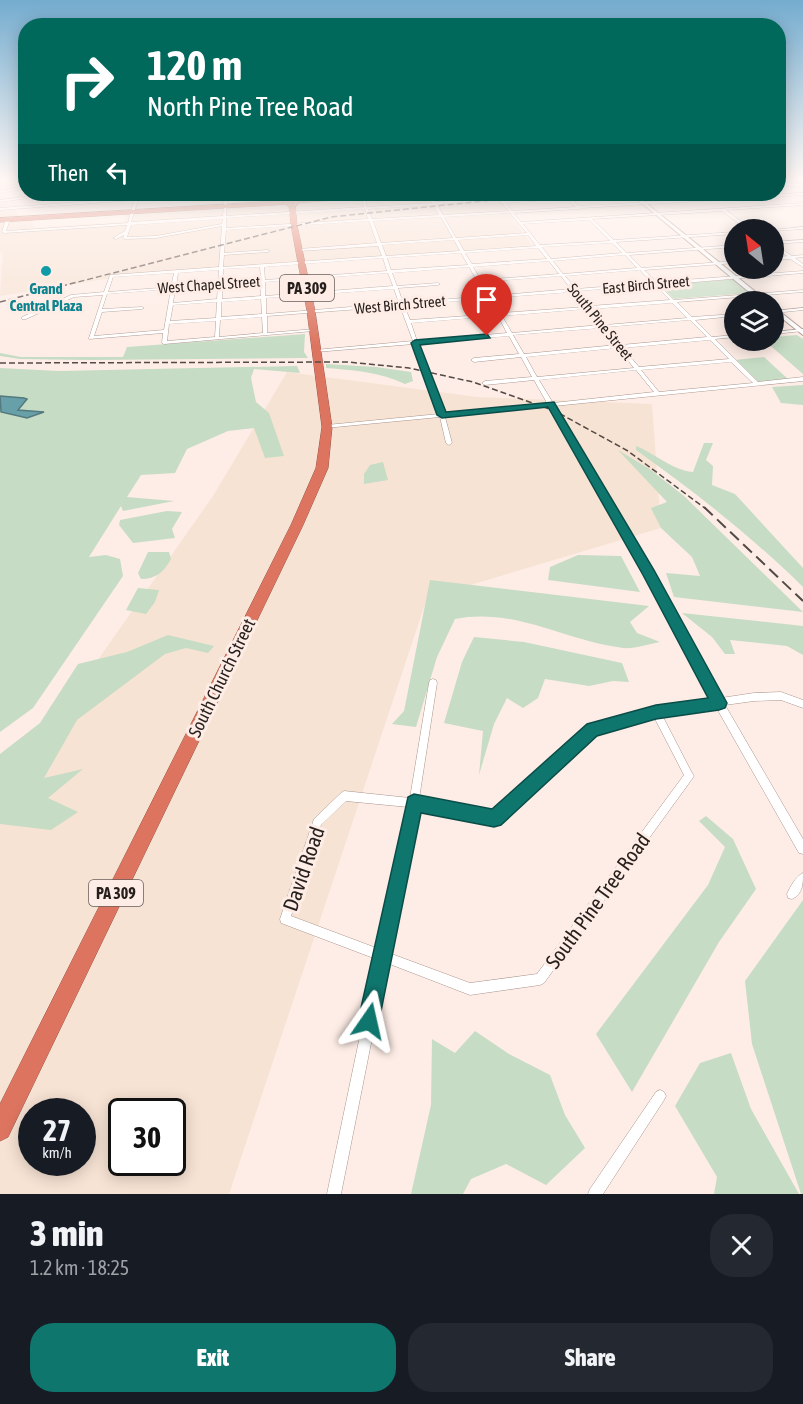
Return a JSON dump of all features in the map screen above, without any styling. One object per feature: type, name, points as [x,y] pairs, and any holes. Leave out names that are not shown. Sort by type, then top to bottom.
[{"type":"highway","name":"South Church Street","points":[[0,1129],[302,516],[322,468],[327,427],[311,311],[296,235]]},
{"type":"main road","points":[[685,236],[724,268]]},
{"type":"main road","points":[[737,279],[751,291]]},
{"type":"main road","points":[[784,318],[802,331]]},
{"type":"street","points":[[115,238],[120,235]]},
{"type":"street","points":[[125,235],[125,238],[172,235]]},
{"type":"street","points":[[217,338],[223,235]]},
{"type":"street","points":[[376,235],[442,415],[449,443]]},
{"type":"street","points":[[453,235],[649,574],[719,703],[803,849]]},
{"type":"street","points":[[298,250],[519,235]]},
{"type":"street","name":"South Pine Street","points":[[531,235],[657,393]]},
{"type":"street","points":[[607,235],[756,384]]},
{"type":"street","points":[[166,332],[91,338],[111,276],[706,235]]},
{"type":"street","points":[[784,243],[803,241]]},
{"type":"street","name":"West Chapel Street","points":[[24,318],[73,296],[106,292],[724,247]]},
{"type":"street","points":[[222,254],[268,251]]},
{"type":"street","points":[[784,252],[803,266]]},
{"type":"street","points":[[784,258],[803,256]]},
{"type":"street","points":[[479,281],[724,263]]},
{"type":"street","points":[[262,266],[265,334]]},
{"type":"street","points":[[176,272],[164,343],[314,330]]},
{"type":"street","name":"East Birch Street","points":[[784,274],[803,273]]},
{"type":"street","name":"East Birch Street","points":[[489,297],[724,279]]},
{"type":"street","points":[[171,304],[438,284]]},
{"type":"street","points":[[784,292],[803,291]]},
{"type":"street","name":"West Birch Street","points":[[168,323],[489,297]]},
{"type":"street","points":[[408,322],[724,297]]},
{"type":"street","points":[[100,311],[142,308]]},
{"type":"street","points":[[784,310],[803,309]]},
{"type":"street","points":[[315,351],[724,316]]},
{"type":"street","points":[[784,332],[802,331]]},
{"type":"street","points":[[474,360],[724,337]]},
{"type":"street","points":[[485,383],[732,360]]},
{"type":"street","points":[[327,427],[803,379]]},
{"type":"street","points":[[334,1194],[414,803],[433,683]]},
{"type":"street","points":[[414,803],[494,818],[592,729],[656,712],[754,697],[781,696],[803,704]]},
{"type":"street","name":"South Pine Tree Road","points":[[382,956],[470,989],[540,979],[689,776],[656,712]]},
{"type":"street","name":"David Road","points":[[382,956],[285,919],[318,822],[344,796],[414,803]]},
{"type":"street","points":[[792,894],[803,878]]},
{"type":"street","points":[[595,1194],[660,1096]]},
{"type":"shaded area","points":[[0,235],[525,235],[532,245],[131,275],[0,296],[3,253],[0,251]]},
{"type":"shaded area","points":[[287,372],[477,397],[652,404],[661,528],[427,598],[229,1194],[0,1194],[0,799],[213,496]]},
{"type":"green space","points":[[734,279],[748,291],[724,291],[724,295],[674,299],[660,285]]},
{"type":"green space","points":[[305,334],[304,352],[308,358],[91,360],[20,359],[0,356],[0,353],[21,357],[123,357],[127,347]]},
{"type":"green space","points":[[797,335],[803,339],[803,374],[777,351],[784,351],[784,336]]},
{"type":"green space","points":[[764,357],[788,379],[757,382],[734,360]]},
{"type":"green space","points":[[326,364],[411,372],[413,381],[405,384],[376,374],[326,368]]},
{"type":"green space","points":[[297,366],[300,373],[254,369],[251,378],[256,402],[269,413],[284,456],[265,458],[254,428],[228,431],[187,449],[175,473],[141,475],[127,497],[174,501],[123,511],[121,506],[89,557],[106,555],[120,559],[123,576],[33,708],[0,732],[0,368],[59,371]]},
{"type":"green space","points":[[803,385],[803,405],[781,403],[772,387]]},
{"type":"green space","points":[[704,443],[713,443],[706,460],[713,466],[712,485],[735,494],[803,568],[803,587],[722,515],[636,450],[636,446],[671,465],[693,472]]},
{"type":"green space","points":[[618,450],[651,470],[684,496],[803,612],[674,597],[666,573],[700,576],[692,557],[661,528],[651,508],[667,502]]},
{"type":"green space","points":[[383,462],[388,480],[364,484],[364,474],[370,465]]},
{"type":"green space","points":[[167,511],[182,512],[172,529],[175,538],[133,543],[119,525],[120,520]]},
{"type":"green space","points":[[148,552],[169,552],[171,559],[159,574],[141,579],[138,573]]},
{"type":"green space","points":[[578,555],[621,556],[640,592],[548,580],[550,567]]},
{"type":"green space","points":[[430,580],[649,606],[630,622],[637,633],[660,642],[623,648],[498,617],[455,619],[437,657],[416,727],[392,724],[404,711]]},
{"type":"green space","points":[[138,588],[159,590],[155,602],[146,614],[126,610]]},
{"type":"green space","points":[[682,613],[803,626],[803,655],[787,646],[730,640],[735,654],[725,654],[712,637]]},
{"type":"green space","points":[[168,635],[214,646],[208,653],[186,648],[165,654],[77,720],[44,778],[83,769],[48,798],[78,812],[51,830],[0,824],[0,754],[40,723],[78,664],[127,652]]},
{"type":"green space","points":[[474,637],[524,642],[622,663],[629,682],[613,681],[589,686],[545,679],[538,698],[523,708],[507,698],[494,724],[479,775],[483,731],[444,723],[462,662]]},
{"type":"green space","points":[[706,816],[733,839],[756,889],[719,942],[632,1092],[596,1034],[708,885],[725,847],[699,821]]},
{"type":"green space","points":[[803,900],[803,1194],[801,1194],[752,1044],[745,981]]},
{"type":"green space","points":[[475,1031],[509,1054],[550,1075],[565,1115],[585,1148],[546,1185],[506,1164],[471,1179],[463,1194],[411,1194],[431,1105],[432,1039],[455,1053]]},
{"type":"green space","points":[[731,1053],[751,1109],[799,1194],[714,1194],[717,1177],[675,1106],[700,1063]]},
{"type":"water","points":[[0,396],[27,399],[18,410],[44,412],[27,418],[1,412]]},
{"type":"railway","points":[[0,302],[262,235]]},
{"type":"railway","points":[[0,363],[348,362],[409,368],[473,382],[555,411],[628,451],[706,509]]},
{"type":"railway","points":[[704,507],[803,601]]},
{"type":"place","name":"Grand Central Plaza","points":[[46,271]]},
{"type":"route","points":[[369,1021],[414,803],[494,818],[592,729],[656,712],[719,703],[649,574],[551,404],[442,415],[423,371],[415,343],[487,336]]}]
